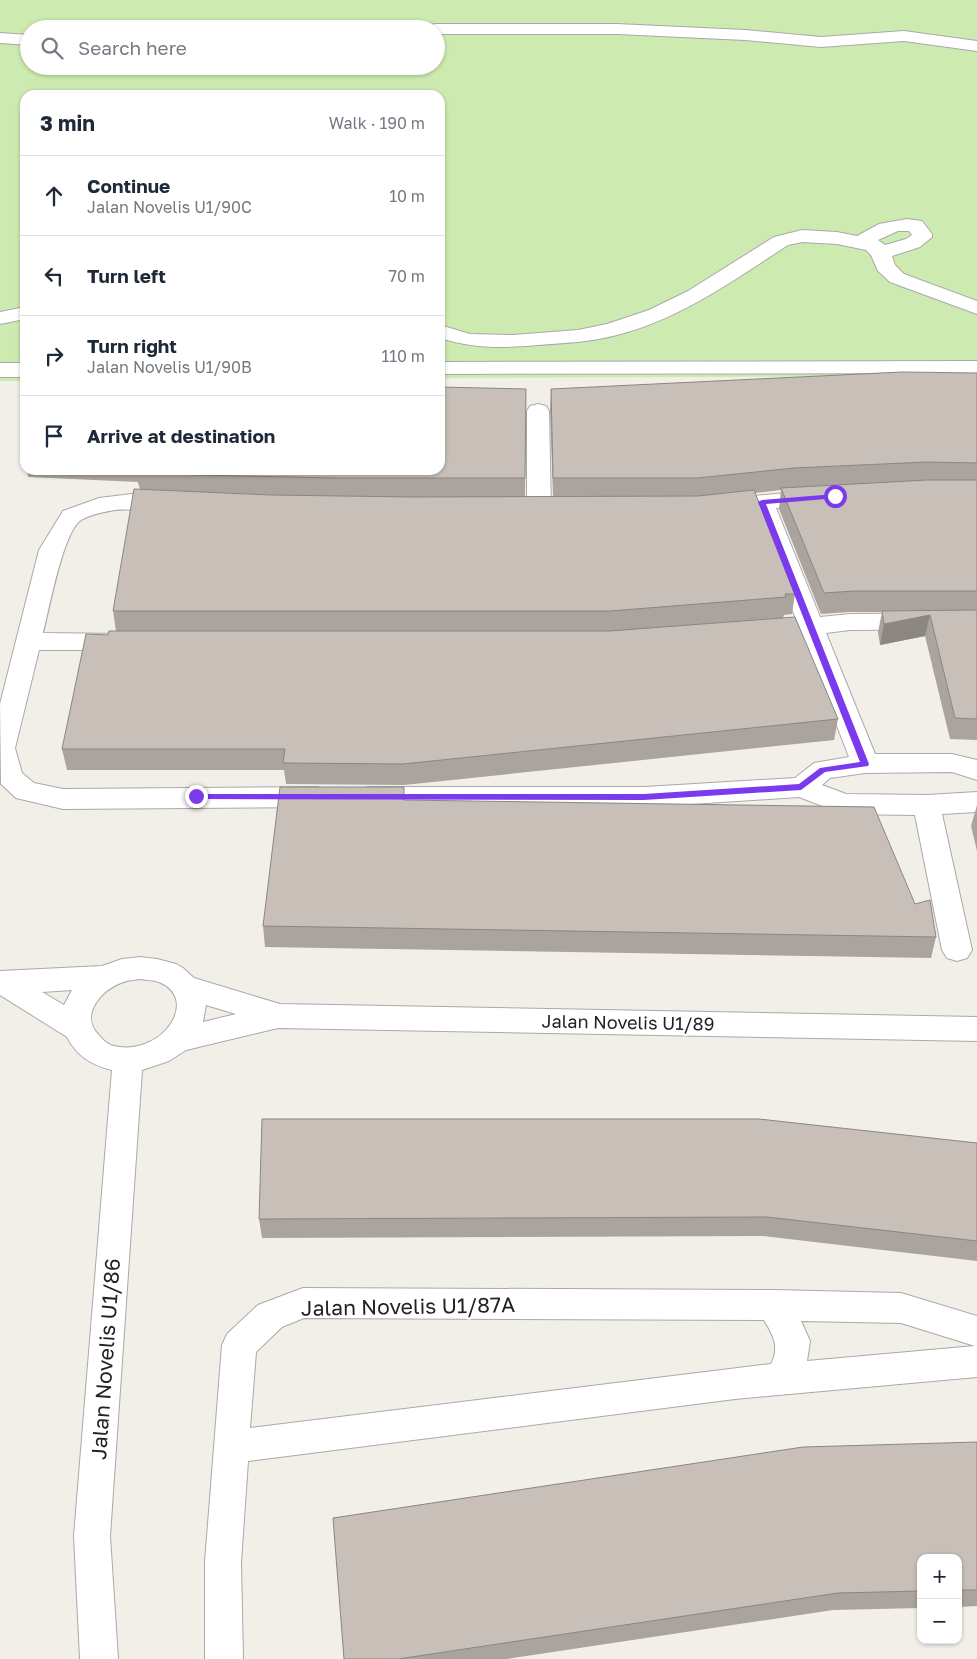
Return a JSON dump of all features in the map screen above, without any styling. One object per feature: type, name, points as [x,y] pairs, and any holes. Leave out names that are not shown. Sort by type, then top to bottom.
[{"type":"street","points":[[445,29],[617,29],[745,35],[821,42],[904,36],[977,46]]},
{"type":"street","points":[[0,38],[20,39]]},
{"type":"street","points":[[860,242],[891,225],[915,225],[922,234],[922,237],[913,243],[881,253]]},
{"type":"street","points":[[445,333],[468,340],[513,341],[578,336],[612,330],[656,314],[695,295],[781,241],[802,236],[837,238],[873,245],[881,253],[884,267],[897,278],[977,308]]},
{"type":"street","points":[[0,318],[20,315]]},
{"type":"street","points":[[445,368],[977,367]]},
{"type":"street","points":[[0,370],[20,370]]},
{"type":"street","points":[[538,411],[539,508]]},
{"type":"street","points":[[696,508],[835,496]]},
{"type":"street","points":[[189,504],[132,501],[99,505],[71,516],[51,550],[2,748],[10,777],[26,791],[64,800],[196,796],[644,797],[801,787],[843,804],[927,805],[977,802]]},
{"type":"street","points":[[762,502],[865,764]]},
{"type":"street","points":[[741,633],[850,622],[977,621]]},
{"type":"street","points":[[28,641],[147,642]]},
{"type":"street","points":[[801,787],[823,770],[865,764],[952,763],[977,770]]},
{"type":"street","points":[[927,805],[957,950]]},
{"type":"street","points":[[140,968],[158,970],[173,976],[184,987],[191,1000],[192,1014],[187,1028],[177,1040],[163,1050],[146,1057],[128,1060],[110,1058],[95,1051],[83,1041],[77,1028],[76,1014],[80,1000],[90,987],[105,977],[122,970],[140,968]]},
{"type":"street","points":[[2,984],[105,977]]},
{"type":"street","points":[[2,984],[77,1028]]},
{"type":"street","name":"Jalan Novelis U1/89","points":[[184,987],[278,1016]]},
{"type":"street","name":"Jalan Novelis U1/89","points":[[177,1040],[278,1016],[977,1029]]},
{"type":"street","name":"Jalan Novelis U1/86","points":[[99,1659],[92,1536],[128,1060]]},
{"type":"street","name":"Jalan Novelis U1/87A","points":[[224,1659],[223,1562],[238,1346],[270,1316],[303,1303],[773,1305],[901,1308],[977,1331]]},
{"type":"street","points":[[773,1305],[790,1333],[794,1349],[791,1361],[780,1380]]},
{"type":"street","points":[[231,1447],[735,1383],[977,1361]]},
{"type":"green space","points":[[0,0],[977,0],[977,376],[445,378],[445,90],[20,90],[20,381],[0,381]]},
{"type":"building","points":[[902,372],[977,373],[977,463],[927,462],[794,468],[698,478],[553,478],[551,389]]},
{"type":"building","points":[[445,387],[526,389],[525,478],[336,478],[196,475],[445,475]]},
{"type":"building","points":[[927,480],[977,480],[977,591],[854,591],[824,593],[781,488]]},
{"type":"building","points":[[134,489],[271,495],[413,497],[698,496],[754,490],[795,594],[785,594],[786,597],[610,611],[113,611]]},
{"type":"building","points":[[977,610],[977,719],[955,718],[930,615],[884,624],[882,611]]},
{"type":"building","points":[[795,617],[838,719],[403,764],[283,763],[285,749],[62,749],[86,634],[108,635],[109,631],[610,631]]},
{"type":"building","points":[[280,787],[404,787],[404,800],[874,807],[915,904],[930,900],[936,937],[263,926]]},
{"type":"building","points":[[262,1119],[759,1119],[977,1143],[977,1241],[767,1217],[259,1219]]},
{"type":"building","points":[[977,1442],[977,1590],[962,1590],[962,1554],[917,1554],[917,1591],[838,1593],[398,1659],[344,1659],[333,1518],[803,1447]]},
{"type":"route","points":[[196,796],[644,797],[801,787],[823,770],[865,764],[762,502],[792,498],[835,496]]}]
